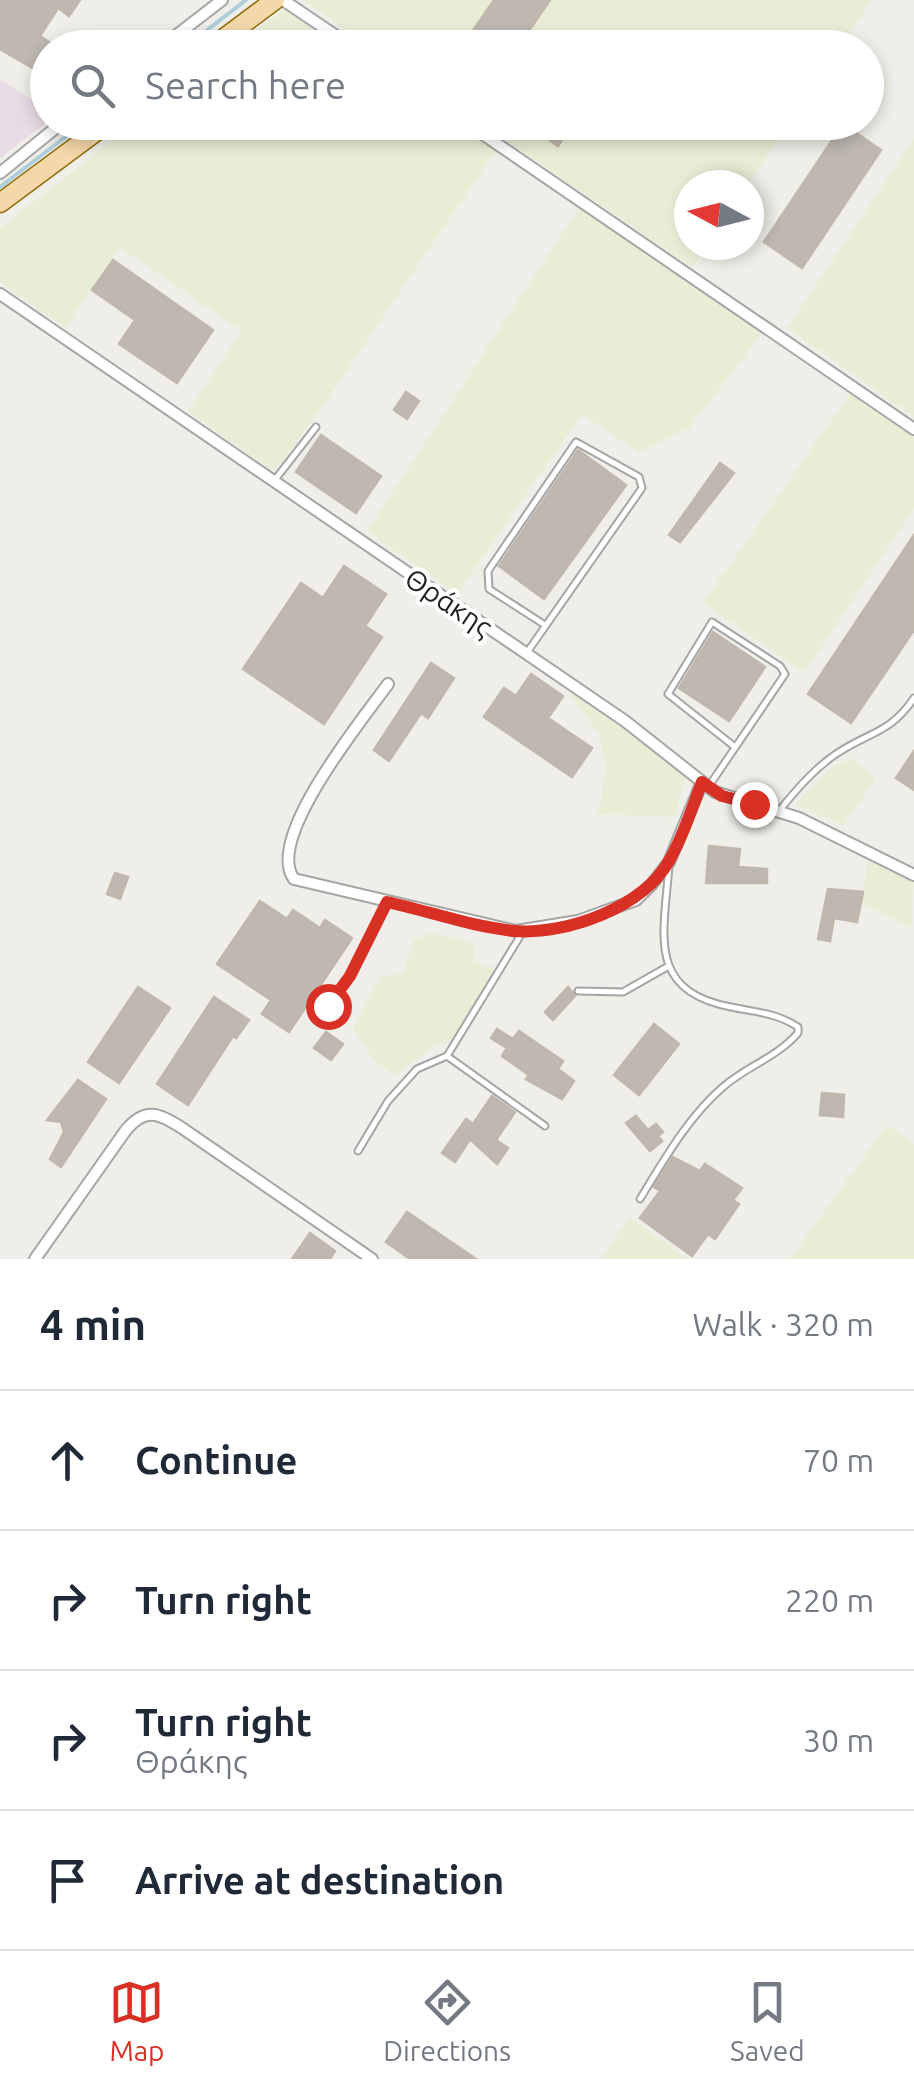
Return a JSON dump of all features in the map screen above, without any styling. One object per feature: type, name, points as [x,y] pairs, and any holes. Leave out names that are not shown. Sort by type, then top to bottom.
[{"type":"main road","points":[[235,30],[276,0]]},
{"type":"main road","points":[[0,203],[85,140]]},
{"type":"street","points":[[183,30],[222,0]]},
{"type":"street","points":[[284,0],[328,30]]},
{"type":"street","points":[[0,173],[41,140]]},
{"type":"street","points":[[491,140],[914,428]]},
{"type":"street","name":"Θράκης","points":[[0,294],[526,654],[697,774],[705,785],[779,811],[914,875]]},
{"type":"street","points":[[388,684],[319,779],[286,853],[286,868],[294,879],[523,930],[617,909],[636,900],[669,862],[705,785]]},
{"type":"street","points":[[35,1259],[126,1130],[138,1116],[154,1113],[182,1128],[372,1259]]},
{"type":"lane","points":[[273,483],[316,427]]},
{"type":"lane","points":[[526,654],[546,626],[642,488],[638,477],[576,442],[488,571],[489,589],[546,626]]},
{"type":"lane","points":[[705,785],[734,747],[785,674],[712,622],[668,694],[734,747]]},
{"type":"lane","points":[[779,811],[815,771],[838,752],[885,731],[914,698]]},
{"type":"lane","points":[[640,1199],[686,1128],[724,1085],[782,1052],[798,1034],[798,1026],[780,1016],[725,1006],[685,992],[667,967],[669,862]]},
{"type":"lane","points":[[322,1014],[350,976],[387,902]]},
{"type":"lane","points":[[358,1151],[388,1101],[417,1070],[447,1056],[523,930]]},
{"type":"lane","points":[[578,990],[623,992],[640,986],[667,967]]},
{"type":"lane","points":[[447,1056],[546,1126]]},
{"type":"shaded area","points":[[0,79],[30,99],[30,135],[0,158]]},
{"type":"green space","points":[[303,0],[872,0],[852,30],[346,30]]},
{"type":"green space","points":[[289,6],[324,30],[257,30]]},
{"type":"green space","points":[[914,139],[914,417],[787,328]]},
{"type":"green space","points":[[113,140],[482,140],[496,150],[339,382],[282,463],[272,470],[188,412],[242,331],[119,247],[65,328],[0,282],[0,228]]},
{"type":"green space","points":[[504,140],[777,140],[757,170],[674,170],[674,255]]},
{"type":"green space","points":[[581,205],[764,331],[689,428],[639,453],[582,414],[457,594],[367,531]]},
{"type":"green space","points":[[852,391],[914,435],[914,509],[804,673],[703,603]]},
{"type":"green space","points":[[574,692],[688,771],[674,817],[598,814],[606,767],[599,734],[572,697]]},
{"type":"green space","points":[[851,758],[876,779],[843,826],[795,804],[831,767]]},
{"type":"green space","points":[[868,855],[914,881],[911,928],[862,904]]},
{"type":"green space","points":[[431,932],[473,943],[473,961],[501,971],[449,1042],[436,1044],[394,1076],[373,1059],[353,1028],[381,976],[403,974],[414,940]]},
{"type":"green space","points":[[887,1125],[914,1144],[914,1259],[790,1259]]},
{"type":"green space","points":[[629,1217],[688,1259],[601,1259]]},
{"type":"building","points":[[0,0],[80,0],[69,16],[58,8],[44,30],[30,30],[30,66],[0,49]]},
{"type":"building","points":[[494,0],[550,0],[529,30],[473,30]]},
{"type":"building","points":[[832,140],[866,140],[881,150],[802,268],[764,242]]},
{"type":"building","points":[[113,260],[213,330],[177,383],[119,344],[135,320],[92,290]]},
{"type":"building","points":[[406,392],[419,401],[407,419],[394,410]]},
{"type":"building","points":[[321,435],[381,476],[356,513],[296,472]]},
{"type":"building","points":[[578,450],[626,485],[544,599],[499,566]]},
{"type":"building","points":[[720,463],[734,473],[680,542],[669,535]]},
{"type":"building","points":[[914,535],[914,630],[851,723],[808,694]]},
{"type":"building","points":[[344,566],[386,594],[365,626],[382,637],[324,724],[243,669],[301,583],[323,598]]},
{"type":"building","points":[[713,632],[765,667],[729,721],[679,688]]},
{"type":"building","points":[[431,663],[454,678],[428,718],[421,713],[389,761],[374,750]]},
{"type":"building","points":[[531,674],[563,696],[548,718],[592,748],[572,777],[484,717],[504,688],[516,696]]},
{"type":"building","points":[[914,751],[914,790],[896,778]]},
{"type":"building","points":[[709,846],[740,849],[738,867],[767,869],[767,883],[706,883]]},
{"type":"building","points":[[115,873],[128,877],[120,899],[107,894]]},
{"type":"building","points":[[828,889],[863,892],[857,922],[834,918],[830,941],[818,939]]},
{"type":"building","points":[[260,901],[287,919],[293,910],[320,928],[325,920],[352,938],[289,1032],[262,1014],[271,1000],[217,964]]},
{"type":"building","points":[[138,987],[170,1008],[119,1083],[88,1062]]},
{"type":"building","points":[[568,987],[575,996],[553,1020],[545,1012]]},
{"type":"building","points":[[214,997],[249,1020],[236,1038],[233,1036],[188,1105],[157,1084]]},
{"type":"building","points":[[654,1024],[679,1044],[639,1095],[614,1075]]},
{"type":"building","points":[[497,1029],[513,1039],[519,1031],[563,1061],[558,1069],[574,1081],[562,1099],[526,1079],[529,1075],[502,1056],[507,1048],[491,1038]]},
{"type":"building","points":[[326,1032],[343,1044],[331,1060],[314,1048]]},
{"type":"building","points":[[78,1080],[106,1099],[61,1167],[50,1159],[64,1132],[61,1122],[47,1120]]},
{"type":"building","points":[[822,1093],[844,1095],[843,1117],[820,1115]]},
{"type":"building","points":[[492,1096],[515,1112],[496,1140],[508,1148],[497,1164],[470,1139],[455,1162],[442,1153],[466,1119],[473,1124]]},
{"type":"building","points":[[636,1116],[648,1130],[656,1124],[663,1132],[658,1136],[662,1141],[650,1151],[626,1123]]},
{"type":"building","points":[[673,1157],[700,1171],[705,1164],[742,1188],[733,1200],[739,1204],[715,1239],[708,1234],[692,1256],[640,1218],[660,1191],[654,1187]]},
{"type":"building","points":[[407,1212],[476,1259],[410,1259],[386,1242]]},
{"type":"building","points":[[310,1233],[335,1251],[330,1259],[292,1259]]},
{"type":"waterway","points":[[207,30],[246,0]]},
{"type":"waterway","points":[[0,187],[61,140]]},
{"type":"route","points":[[328,1006],[350,976],[387,902],[516,931],[578,921],[636,900],[652,884],[669,862],[702,782],[722,796],[754,804]]}]
